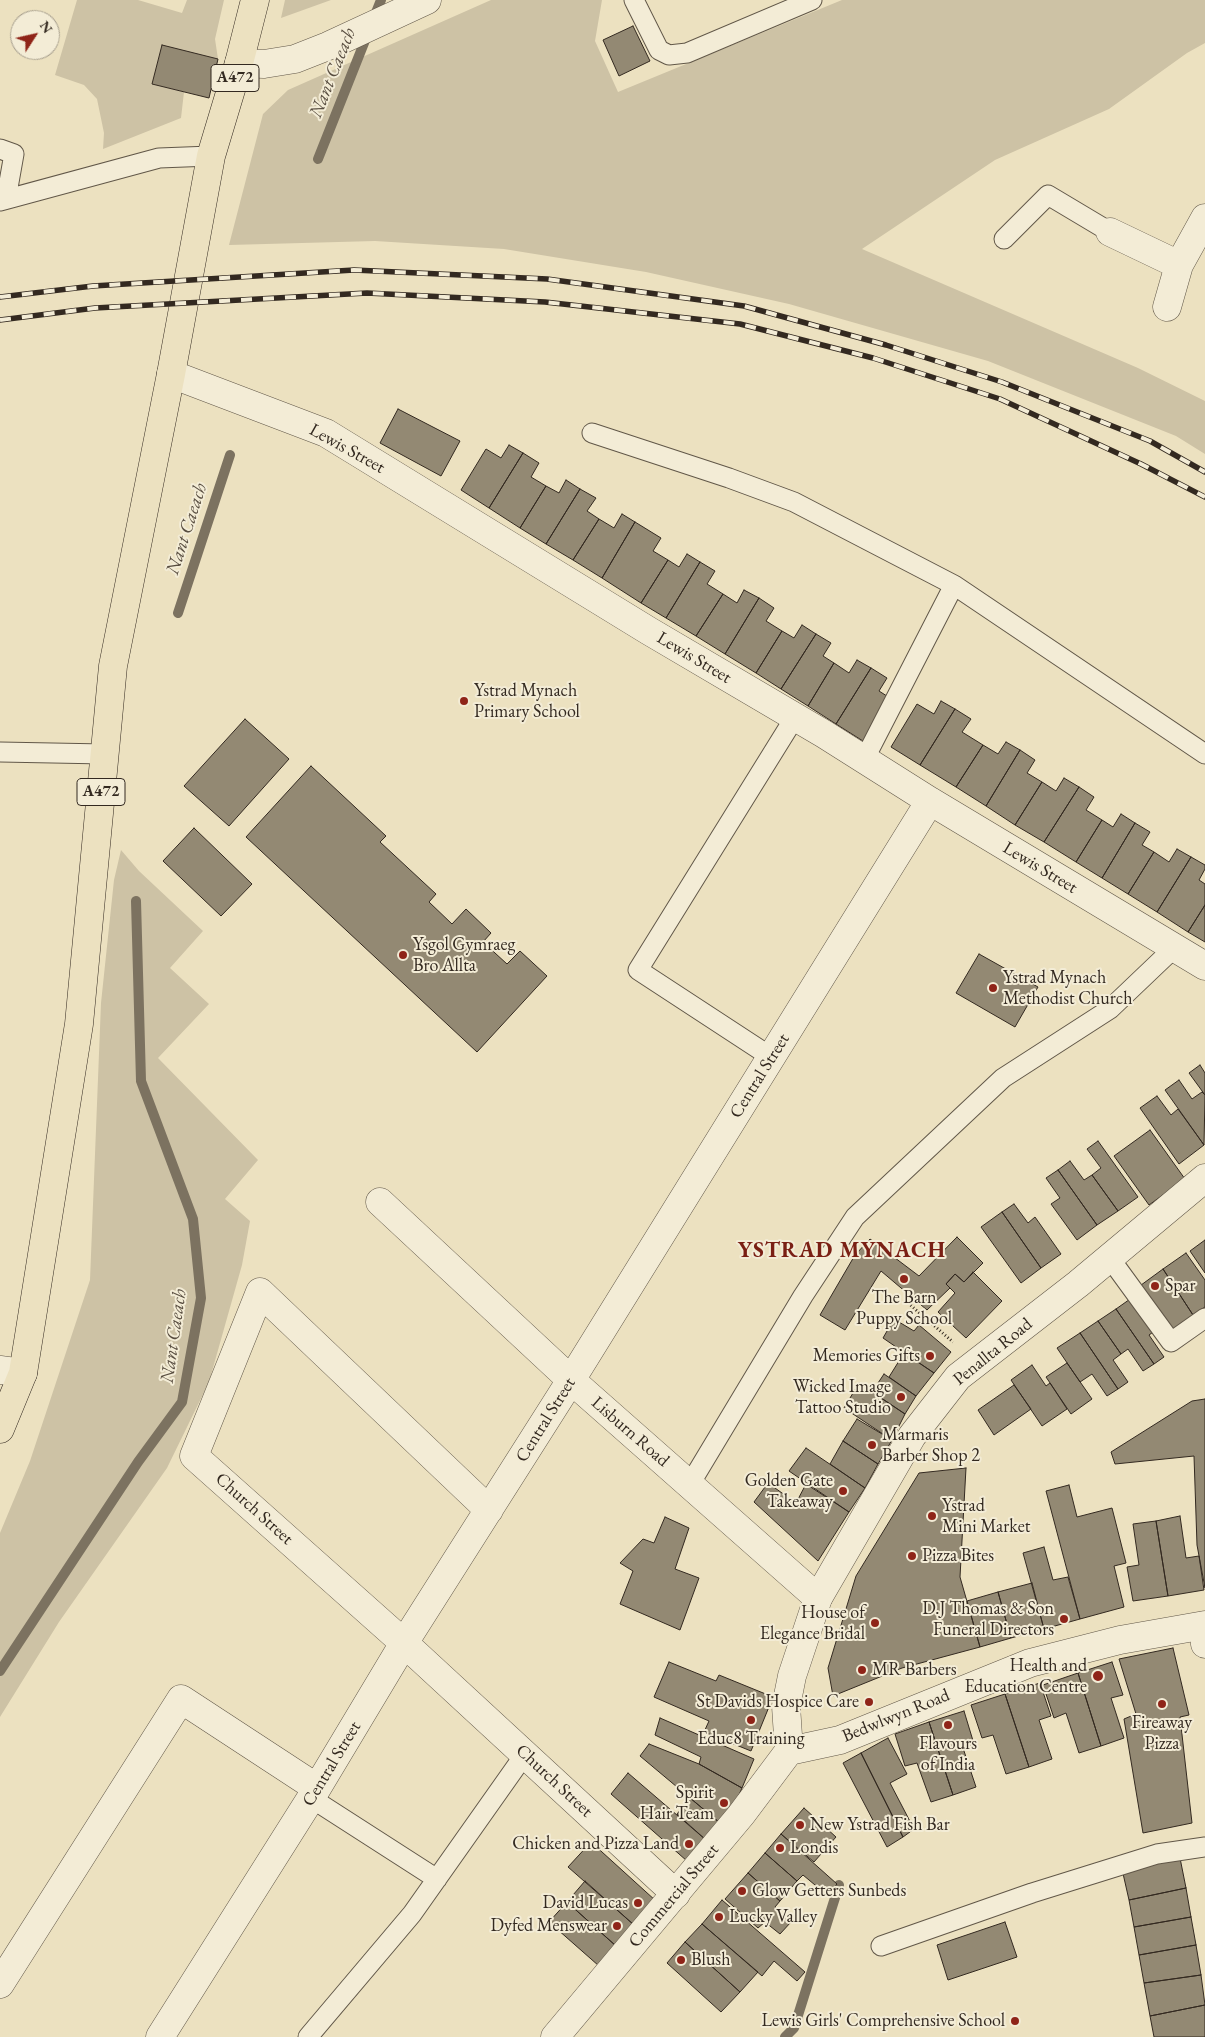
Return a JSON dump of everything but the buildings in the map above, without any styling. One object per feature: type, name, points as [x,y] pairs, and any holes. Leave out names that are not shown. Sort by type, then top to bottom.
[{"type":"main road","name":"A472","points":[[0,1429],[79,1024],[113,666],[171,374],[211,156],[239,63],[255,0]]},
{"type":"street","points":[[239,63],[264,64],[296,59],[427,0]]},
{"type":"street","points":[[1167,307],[1179,265],[1205,218]]},
{"type":"street","points":[[1110,232],[1179,265]]},
{"type":"street","name":"Lewis Street","points":[[171,374],[326,433],[649,631],[1205,966]]},
{"type":"street","name":"Central Street","points":[[160,2037],[314,1793],[404,1643],[490,1510],[930,801]]},
{"type":"street","name":"Penallta Road","points":[[789,1751],[786,1706],[792,1676],[818,1598],[912,1436],[958,1377],[1078,1284],[1205,1178]]},
{"type":"street","name":"Lisburn Road","points":[[380,1202],[571,1380],[818,1598]]},
{"type":"street","name":"Church Street","points":[[490,1510],[260,1292],[194,1456],[404,1643],[676,1894]]},
{"type":"street","name":"Bedwlwyn Road","points":[[789,1751],[840,1740],[1030,1663],[1120,1640],[1204,1632]]},
{"type":"street","points":[[0,1984],[181,1699],[314,1793]]},
{"type":"street","name":"Commercial Street","points":[[555,2037],[741,1815],[789,1751]]},
{"type":"lane","points":[[634,0],[659,50],[669,56],[687,53],[812,0]]},
{"type":"lane","points":[[0,149],[14,154],[3,200],[159,158],[211,156]]},
{"type":"lane","points":[[1004,239],[1048,195],[1110,232]]},
{"type":"lane","points":[[592,433],[729,478],[794,502],[954,585],[1205,754]]},
{"type":"lane","points":[[864,760],[954,585]]},
{"type":"lane","points":[[771,1057],[638,970],[794,717]]},
{"type":"lane","points":[[0,752],[105,754]]},
{"type":"lane","points":[[690,1484],[803,1296],[855,1217],[1004,1078],[1110,1009],[1174,948]]},
{"type":"lane","points":[[1109,1257],[1172,1342],[1205,1318]]},
{"type":"lane","points":[[308,2037],[412,1914],[525,1754]]},
{"type":"lane","points":[[314,1793],[437,1879]]},
{"type":"lane","points":[[881,1946],[1032,1893],[1156,1854],[1205,1847]]},
{"type":"path","points":[[908,1303],[976,1363]]},
{"type":"shaded area","points":[[77,0],[138,0],[182,13],[187,0],[224,0],[215,39],[218,59],[162,46],[152,84],[184,92],[181,118],[103,149],[104,133],[97,99],[84,85],[55,75]]},
{"type":"shaded area","points":[[285,0],[331,0],[281,18]]},
{"type":"shaded area","points":[[491,0],[602,0],[595,41],[618,92],[842,0],[1205,0],[1205,43],[1187,53],[1109,109],[995,160],[862,249],[1138,368],[1205,401],[1205,454],[1176,436],[988,361],[789,304],[646,272],[504,249],[375,241],[229,245],[263,114],[288,90]]},
{"type":"shaded area","points":[[121,850],[139,871],[203,931],[170,968],[209,1004],[158,1058],[258,1160],[225,1199],[250,1221],[242,1265],[209,1382],[167,1468],[59,1622],[0,1717],[0,1533],[30,1461],[90,1280],[101,1003],[114,880]]},
{"type":"waterway","name":"Nant Caeach","points":[[373,20],[381,0]]},
{"type":"waterway","name":"Nant Caeach","points":[[318,159],[368,33]]},
{"type":"waterway","name":"Nant Caeach","points":[[178,613],[230,455]]},
{"type":"waterway","name":"Nant Caeach","points":[[0,1671],[138,1462],[182,1402],[201,1298],[193,1219],[141,1081],[136,901]]},
{"type":"waterway","points":[[785,2037],[794,2028],[839,1885]]},
{"type":"railway","points":[[0,297],[93,286],[354,270],[547,279],[744,306],[886,345],[1002,382],[1150,441],[1205,472]]},
{"type":"railway","points":[[0,320],[95,308],[367,293],[545,302],[740,324],[873,358],[1000,399],[1141,464],[1205,497]]},
{"type":"place","name":"Ystrad Mynach Primary School","points":[[464,701]]},
{"type":"place","name":"Ysgol Gymraeg Bro Allta","points":[[403,955]]},
{"type":"place","name":"Ystrad Mynach Methodist Church","points":[[993,988]]},
{"type":"place","name":"The Barn Puppy School","points":[[904,1279]]},
{"type":"place","name":"Spar","points":[[1155,1286]]},
{"type":"place","name":"Memories Gifts","points":[[930,1356]]},
{"type":"place","name":"Wicked Image Tattoo Studio","points":[[901,1397]]},
{"type":"place","name":"Marmaris Barber Shop 2","points":[[872,1445]]},
{"type":"place","name":"Golden Gate Takeaway","points":[[843,1491]]},
{"type":"place","name":"Ystrad Mini Market","points":[[932,1516]]},
{"type":"place","name":"Pizza Bites","points":[[912,1556]]},
{"type":"place","name":"D.J Thomas & Son Funeral Directors","points":[[1064,1619]]},
{"type":"place","name":"House of Elegance Bridal","points":[[875,1623]]},
{"type":"place","name":"MR Barbers","points":[[862,1670]]},
{"type":"place","name":"Health and Education Centre","points":[[1098,1676]]},
{"type":"place","name":"St Davids Hospice Care","points":[[869,1702]]},
{"type":"place","name":"Fireaway Pizza","points":[[1162,1704]]},
{"type":"place","name":"Educ8 Training","points":[[751,1720]]},
{"type":"place","name":"Flavours of India","points":[[948,1725]]},
{"type":"place","name":"Spirit Hair Team","points":[[724,1803]]},
{"type":"place","name":"New Ystrad Fish Bar","points":[[800,1825]]},
{"type":"place","name":"Chicken and Pizza Land","points":[[689,1844]]},
{"type":"place","name":"Londis","points":[[780,1848]]},
{"type":"place","name":"Glow Getters Sunbeds","points":[[742,1891]]},
{"type":"place","name":"David Lucas","points":[[638,1903]]},
{"type":"place","name":"Lucky Valley","points":[[719,1917]]},
{"type":"place","name":"Dyfed Menswear","points":[[617,1926]]},
{"type":"place","name":"Blush","points":[[681,1960]]},
{"type":"place","name":"Lewis Girls' Comprehensive School","points":[[1015,2021]]},
{"type":"district","name":"YSTRAD MYNACH","points":[[842,1251]]}]
